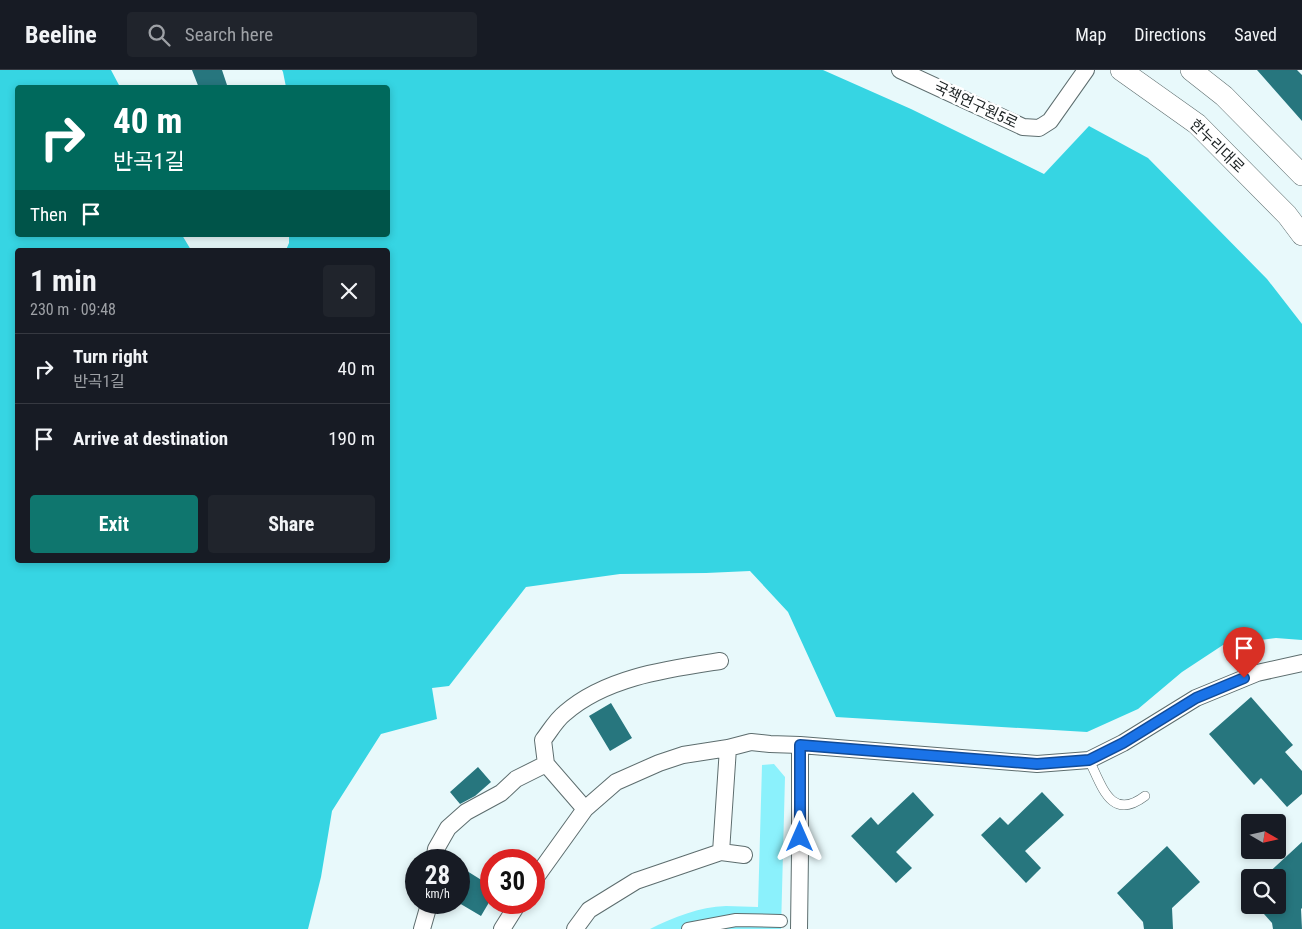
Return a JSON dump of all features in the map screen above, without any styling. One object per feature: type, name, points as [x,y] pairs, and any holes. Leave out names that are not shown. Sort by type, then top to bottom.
[{"type":"street","name":"국책연구원5로","points":[[900,70],[1023,127],[1039,128],[1050,121],[1086,70]]},
{"type":"street","name":"한누리대로","points":[[1121,70],[1197,124],[1287,215],[1302,234]]},
{"type":"street","points":[[1190,70],[1224,96],[1302,175]]},
{"type":"street","points":[[585,809],[546,764],[543,740],[563,714],[582,700],[610,686],[662,670],[720,661]]},
{"type":"street","points":[[545,865],[585,809],[616,782],[659,763],[683,755],[728,748],[751,742],[1037,764],[1089,760],[1123,743],[1196,698],[1257,673],[1302,663]]},
{"type":"street","points":[[799,929],[800,745]]},
{"type":"street","points":[[721,852],[728,748]]},
{"type":"street","points":[[436,849],[448,828],[466,812],[501,793],[516,778],[546,764]]},
{"type":"street","points":[[575,929],[589,910],[636,881],[721,852],[744,855]]},
{"type":"street","points":[[422,929],[426,914]]},
{"type":"street","points":[[502,929],[511,914]]},
{"type":"street","points":[[688,929],[736,920],[781,921]]},
{"type":"lane","points":[[1089,760],[1104,792],[1119,805],[1128,805],[1145,796]]},
{"type":"shaded area","points":[[0,70],[111,70],[119,85],[15,85],[15,237],[183,237],[190,248],[15,248],[15,563],[390,563],[390,248],[287,248],[289,237],[390,237],[390,85],[286,85],[282,70],[823,70],[911,109],[1044,174],[1089,126],[1148,158],[1267,279],[1302,324],[1302,640],[1276,638],[1223,645],[1182,672],[1138,709],[1087,732],[836,717],[788,612],[750,571],[620,574],[526,587],[449,686],[432,688],[437,719],[381,734],[332,811],[321,877],[308,929],[0,929]]},
{"type":"shaded area","points":[[774,764],[785,777],[781,929],[650,929],[677,917],[706,908],[726,906],[758,907],[762,765]]},
{"type":"building","points":[[192,70],[222,70],[227,85],[198,85]]},
{"type":"building","points":[[1257,70],[1297,70],[1302,75],[1302,121]]},
{"type":"building","points":[[1251,697],[1293,745],[1285,752],[1302,771],[1302,794],[1287,807],[1261,778],[1254,785],[1209,734]]},
{"type":"building","points":[[611,703],[632,738],[610,751],[589,716]]},
{"type":"building","points":[[478,767],[491,782],[475,796],[460,804],[450,792]]},
{"type":"building","points":[[913,792],[934,815],[896,852],[912,868],[896,883],[851,836],[871,817],[878,825]]},
{"type":"building","points":[[1042,792],[1064,815],[1025,851],[1041,868],[1026,883],[981,835],[1000,817],[1008,825]]},
{"type":"building","points":[[1302,842],[1302,929],[1273,929],[1272,923],[1264,914],[1286,914],[1286,869],[1273,869],[1286,859],[1286,857]]},
{"type":"building","points":[[1167,846],[1200,882],[1172,908],[1173,929],[1144,929],[1143,922],[1117,893]]},
{"type":"building","points":[[470,873],[480,879],[481,916],[470,910]]},
{"type":"route","points":[[800,837],[800,745],[1037,764],[1089,760],[1123,743],[1196,698],[1244,678]]}]
